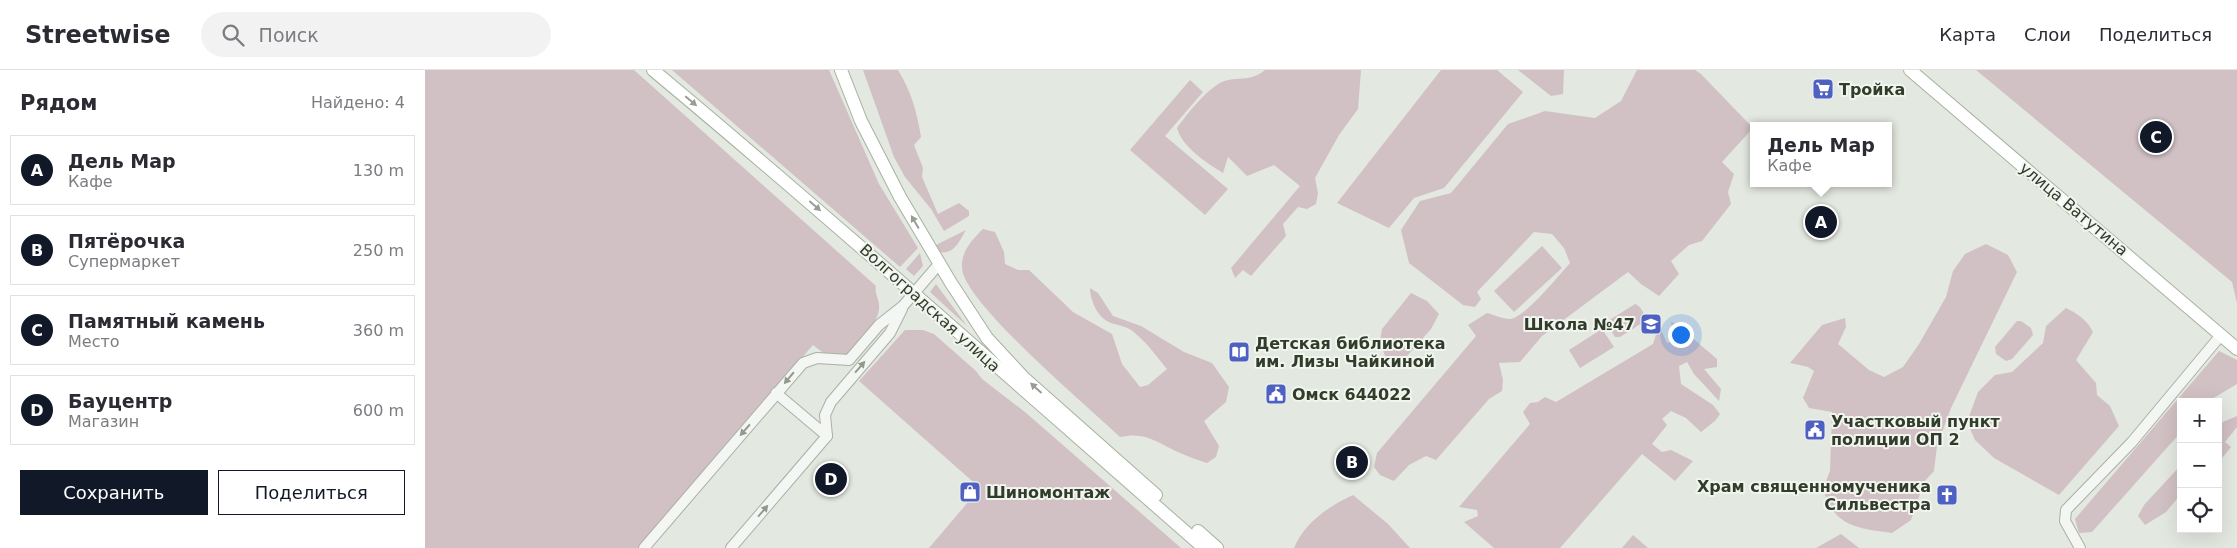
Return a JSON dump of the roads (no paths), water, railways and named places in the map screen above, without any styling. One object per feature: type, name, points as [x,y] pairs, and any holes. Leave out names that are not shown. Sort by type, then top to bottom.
[{"type":"main road","name":"Волгоградская улица","points":[[653,70],[915,293],[1204,548]]},
{"type":"main road","name":"Волгоградская улица","points":[[841,70],[865,130],[899,197],[939,264],[987,338],[1004,358],[1217,548]]},
{"type":"main road","name":"улица Ватутина","points":[[1910,70],[2237,349]]},
{"type":"street","points":[[644,548],[803,362],[809,359],[849,360],[879,325],[903,306],[939,264]]},
{"type":"street","points":[[731,548],[827,436],[825,415],[831,402],[890,333],[903,306]]},
{"type":"street","points":[[2080,548],[2065,521],[2066,510],[2132,442],[2221,335]]},
{"type":"street","points":[[776,393],[827,436]]},
{"type":"place","name":"Тройка","points":[[1823,89]]},
{"type":"place","name":"Памятный камень","points":[[2156,137]]},
{"type":"place","name":"Дель Мар","points":[[1821,222]]},
{"type":"place","name":"Школа №47","points":[[1651,324]]},
{"type":"place","name":"Детская библиотека им. Лизы Чайкиной","points":[[1239,352]]},
{"type":"place","name":"Омск 644022","points":[[1276,394]]},
{"type":"place","name":"Участковый пункт полиции ОП 2","points":[[1815,430]]},
{"type":"place","name":"Пятёрочка","points":[[1352,462]]},
{"type":"place","name":"Бауцентр","points":[[831,479]]},
{"type":"place","name":"Шиномонтаж","points":[[970,492]]},
{"type":"place","name":"Храм священномученика Сильвестра","points":[[1947,495]]}]
